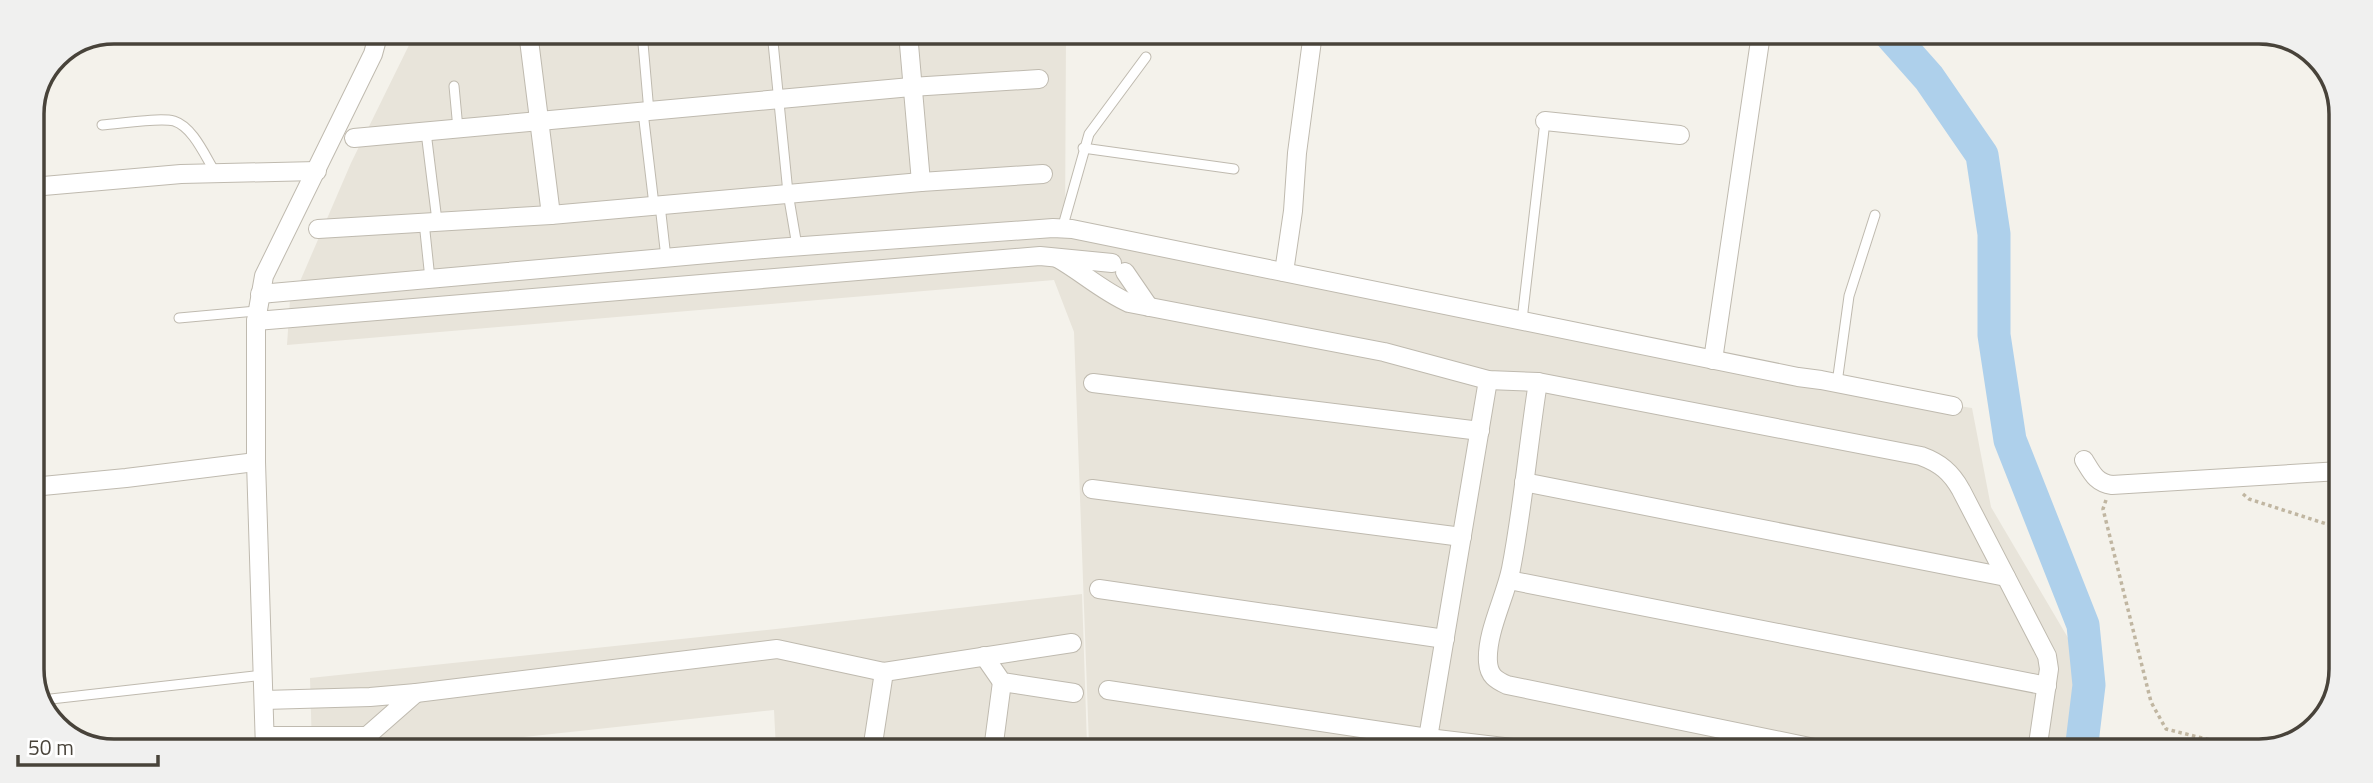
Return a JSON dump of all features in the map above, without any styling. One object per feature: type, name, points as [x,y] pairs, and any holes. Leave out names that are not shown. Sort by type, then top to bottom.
[{"type":"street","points":[[265,739],[256,462],[258,309],[264,276],[317,171],[376,44]]},
{"type":"street","points":[[529,44],[551,215]]},
{"type":"street","points":[[909,44],[920,182]]},
{"type":"street","points":[[1284,272],[1312,44]]},
{"type":"street","points":[[1713,360],[1760,44]]},
{"type":"street","points":[[354,138],[911,87],[1039,79]]},
{"type":"street","points":[[1545,121],[1680,135]]},
{"type":"street","points":[[44,186],[215,172],[317,171]]},
{"type":"street","points":[[318,229],[551,215],[920,182],[1043,174]]},
{"type":"street","points":[[258,309],[430,279],[797,246],[1062,229],[1953,406]]},
{"type":"street","points":[[258,309],[1040,256],[1119,268],[1149,307]]},
{"type":"street","points":[[1057,258],[1106,293],[1129,303],[1384,352],[1488,380],[1538,382],[1921,456],[1937,462],[1952,474],[2047,656],[2047,687],[2039,739]]},
{"type":"street","points":[[1428,738],[1488,380]]},
{"type":"street","points":[[1538,382],[1518,533],[1509,580],[1488,649],[1489,670],[1494,680],[1507,685],[1770,739]]},
{"type":"street","points":[[1093,383],[1480,431]]},
{"type":"street","points":[[2084,460],[2095,479],[2112,485],[2329,472]]},
{"type":"street","points":[[44,486],[256,462]]},
{"type":"street","points":[[1524,482],[2006,577]]},
{"type":"street","points":[[1093,489],[1462,537]]},
{"type":"street","points":[[1509,580],[2047,687]]},
{"type":"street","points":[[1099,589],[1444,639]]},
{"type":"street","points":[[264,700],[416,693],[777,649],[884,672],[1072,643]]},
{"type":"street","points":[[984,656],[1002,682],[994,739]]},
{"type":"street","points":[[874,739],[884,672]]},
{"type":"street","points":[[1002,682],[1074,693]]},
{"type":"street","points":[[1108,690],[1436,739]]},
{"type":"street","points":[[323,739],[367,736],[416,693]]},
{"type":"lane","points":[[643,44],[646,112],[666,258]]},
{"type":"lane","points":[[773,44],[788,193],[797,246]]},
{"type":"lane","points":[[1062,229],[1088,134],[1146,57]]},
{"type":"lane","points":[[454,86],[458,129]]},
{"type":"lane","points":[[102,125],[173,121],[185,128],[215,172]]},
{"type":"lane","points":[[1522,320],[1545,121]]},
{"type":"lane","points":[[426,132],[430,279]]},
{"type":"lane","points":[[1083,148],[1234,169]]},
{"type":"lane","points":[[1837,383],[1849,296],[1875,215]]},
{"type":"lane","points":[[179,318],[258,309]]},
{"type":"lane","points":[[51,699],[264,675]]},
{"type":"path","points":[[2226,478],[2249,499],[2329,525]]},
{"type":"path","points":[[2112,485],[2103,509],[2151,702],[2166,729],[2206,739]]},
{"type":"shaded area","points":[[410,44],[1066,44],[1065,232],[295,293],[351,163]]},
{"type":"shaded area","points":[[1088,235],[1847,389],[1972,408],[1991,507],[2094,682],[2077,739],[1089,739],[1074,332],[1054,280],[287,345],[290,300],[692,264]]},
{"type":"shaded area","points":[[1082,594],[1087,739],[775,739],[774,710],[506,739],[312,739],[310,678]]},
{"type":"waterway","points":[[1899,44],[1929,78],[1982,155],[1994,234],[1994,335],[2010,440],[2083,625],[2089,685],[2082,739]]}]
